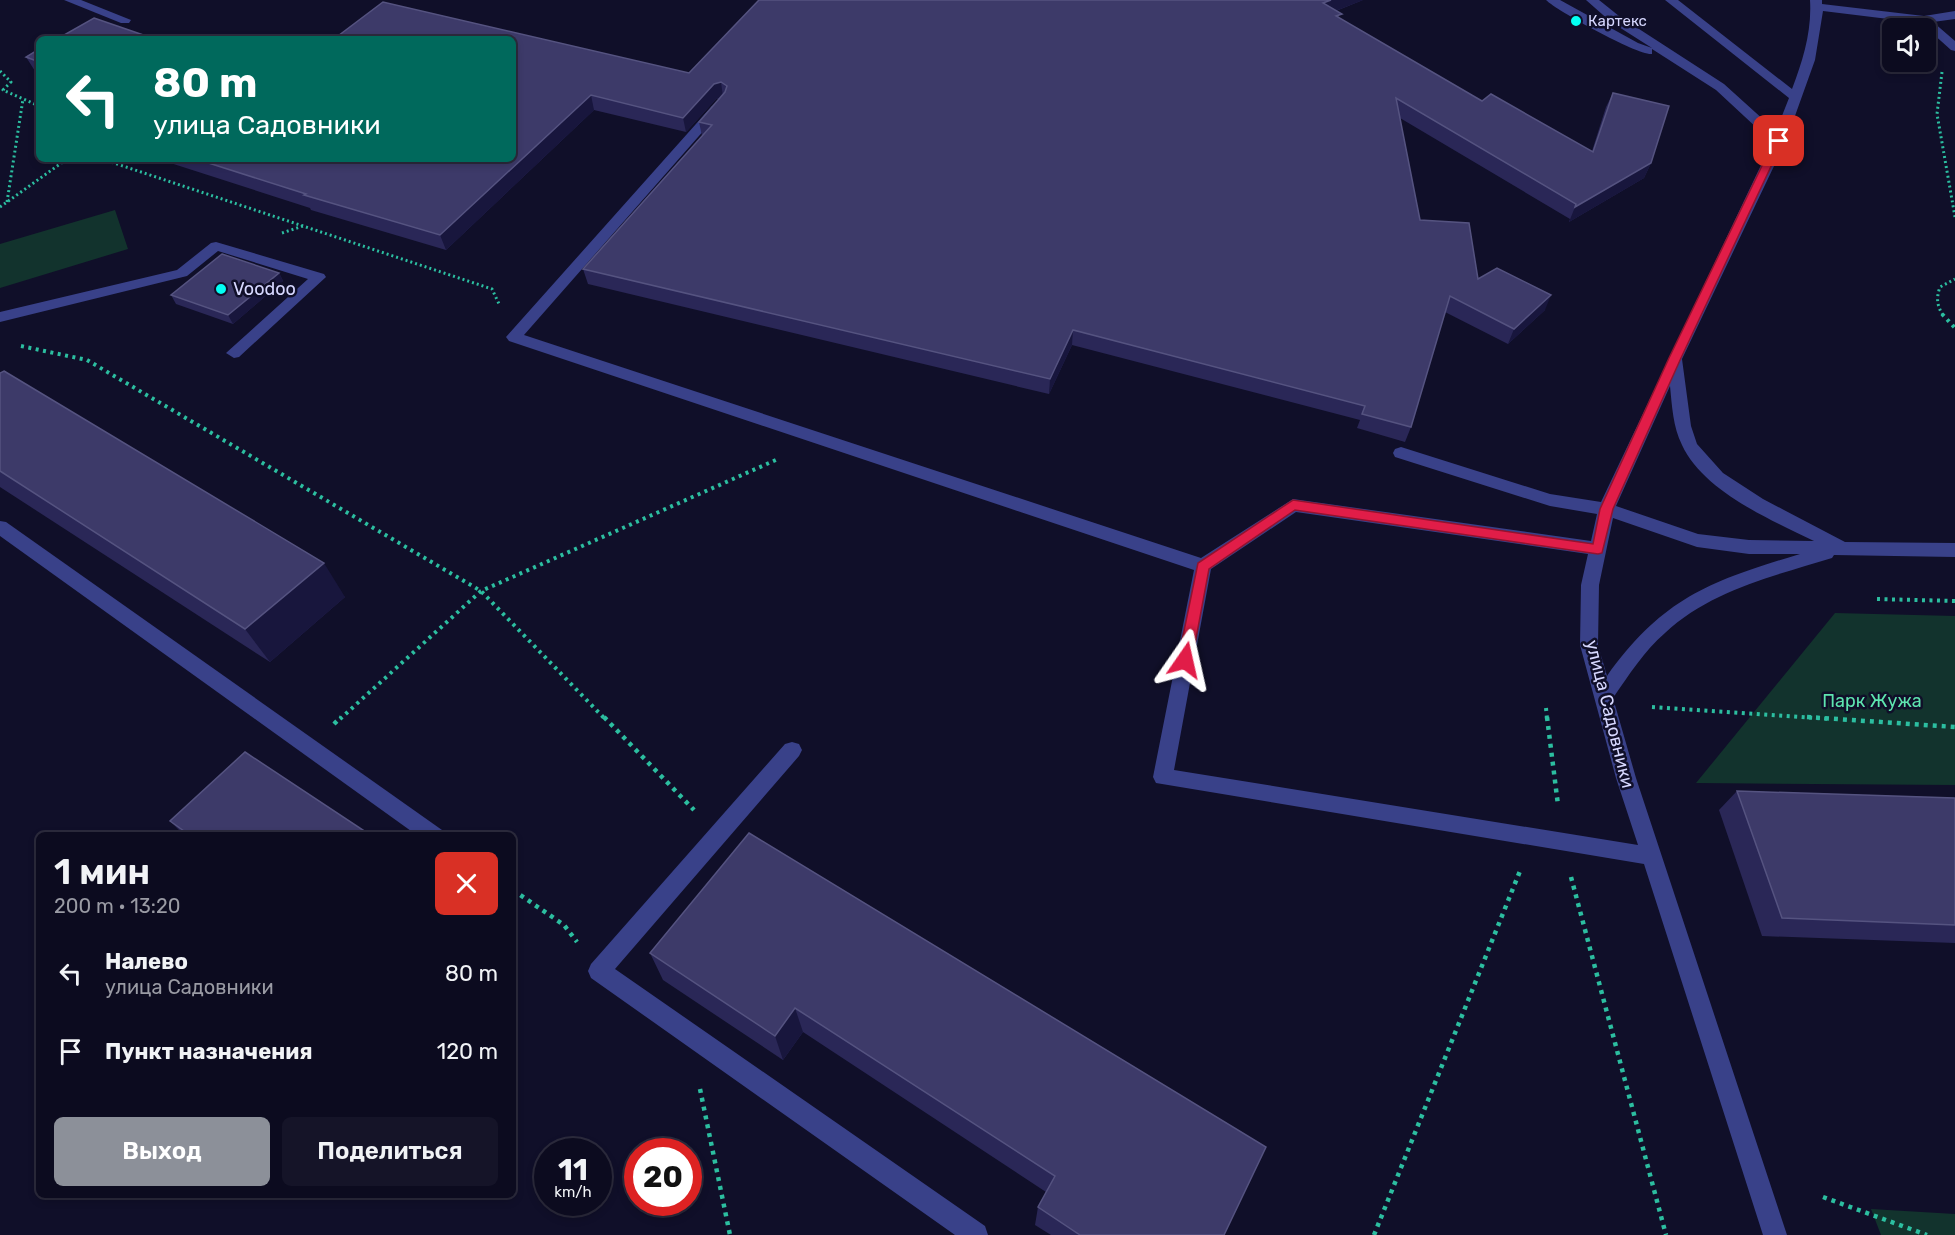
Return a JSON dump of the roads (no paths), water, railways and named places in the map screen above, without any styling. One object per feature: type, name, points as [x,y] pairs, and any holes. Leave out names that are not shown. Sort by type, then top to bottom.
[{"type":"street","points":[[70,0],[125,20]]},
{"type":"street","points":[[1552,0],[1634,46],[1683,63]]},
{"type":"street","points":[[1592,0],[1615,19],[1720,87],[1779,141]]},
{"type":"street","points":[[1671,0],[1795,97]]},
{"type":"street","points":[[1816,3],[1911,18]]},
{"type":"street","name":"улица Садовники","points":[[1775,1235],[1651,856],[1603,697],[1589,645],[1590,585],[1606,509],[1779,141],[1809,60],[1816,3]]},
{"type":"street","points":[[1936,18],[1955,15]]},
{"type":"street","points":[[1936,31],[1950,43]]},
{"type":"street","points":[[722,103],[514,337],[1203,566]]},
{"type":"street","points":[[0,317],[182,273],[216,246],[319,277],[234,353]]},
{"type":"street","points":[[1675,358],[1684,423],[1690,445],[1706,466],[1739,492],[1843,548]]},
{"type":"street","points":[[1401,453],[1550,500],[1606,509],[1697,540],[1749,547],[1955,550]]},
{"type":"street","points":[[1598,549],[1293,505],[1203,566],[1163,777],[1651,856]]},
{"type":"street","points":[[0,527],[429,832]]},
{"type":"street","points":[[1603,697],[1635,652],[1659,627],[1700,598],[1751,577],[1843,548]]},
{"type":"street","points":[[792,750],[599,971],[976,1235]]},
{"type":"place","name":"Картекс","points":[[1576,21]]},
{"type":"place","name":"Voodoo","points":[[221,289]]},
{"type":"park label","name":"Парк Жужа","points":[[1872,701]]}]
